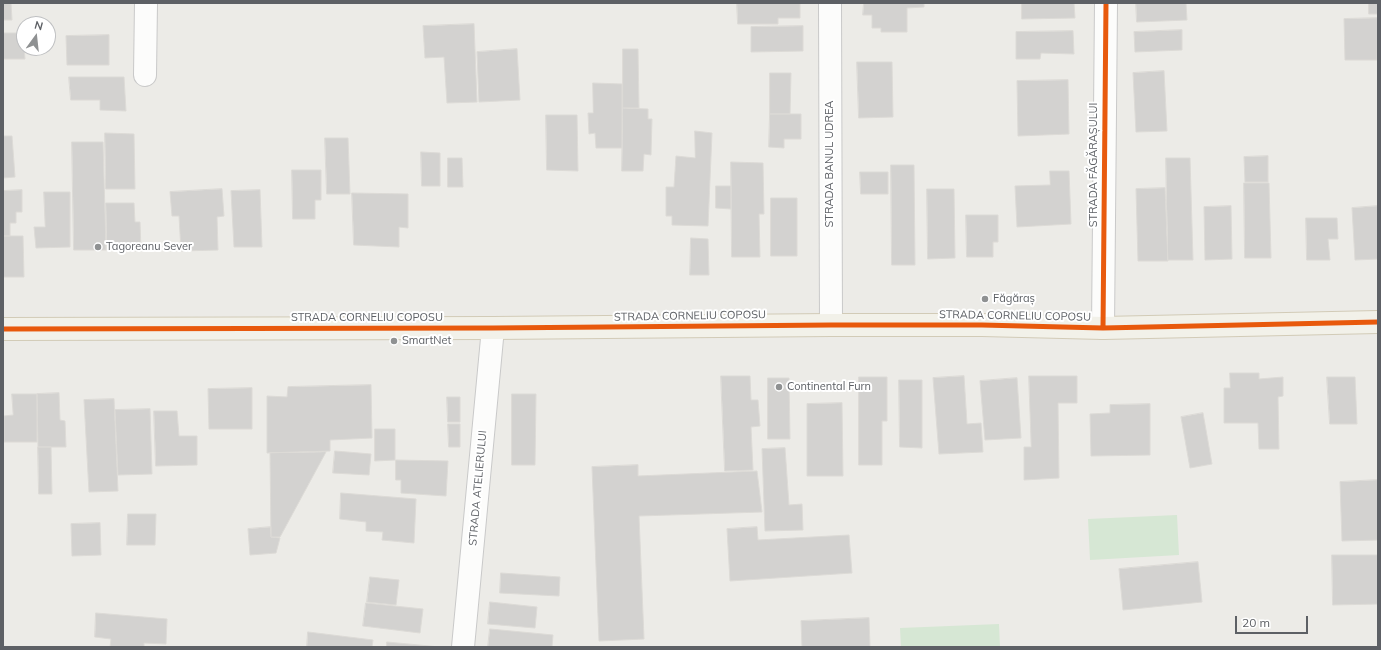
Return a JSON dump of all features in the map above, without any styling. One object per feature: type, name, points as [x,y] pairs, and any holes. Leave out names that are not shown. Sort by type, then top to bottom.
[{"type":"main road","name":"STRADA CORNELIU COPOSU","points":[[3,329],[493,328],[831,325],[982,325],[1103,328],[1378,322]]},
{"type":"street","points":[[145,75],[146,3]]},
{"type":"street","name":"STRADA BANUL UDREA","points":[[830,3],[831,325]]},
{"type":"street","name":"STRADA FĂGĂRAȘULUI","points":[[1103,328],[1106,3]]},
{"type":"street","name":"STRADA ATELIERULUI","points":[[463,647],[493,328]]},
{"type":"green space","points":[[1177,515],[1179,555],[1090,560],[1088,519]]},
{"type":"green space","points":[[999,624],[1000,647],[901,647],[900,628]]},
{"type":"building","points":[[3,3],[11,3],[12,20],[3,20]]},
{"type":"building","points":[[737,3],[800,3],[800,18],[778,18],[778,24],[738,24]]},
{"type":"building","points":[[864,3],[924,3],[924,7],[907,8],[907,32],[881,32],[881,28],[872,28],[872,15],[863,15]]},
{"type":"building","points":[[1022,3],[1074,3],[1075,18],[1022,19]]},
{"type":"building","points":[[1136,3],[1186,3],[1187,20],[1137,22]]},
{"type":"building","points":[[1369,3],[1378,3],[1378,14],[1369,14]]},
{"type":"building","points":[[1378,18],[1377,60],[1345,60],[1344,19]]},
{"type":"building","points":[[474,24],[477,102],[447,103],[444,57],[425,58],[423,26]]},
{"type":"building","points":[[803,26],[803,51],[751,52],[751,27]]},
{"type":"building","points":[[1182,30],[1182,50],[1135,52],[1134,32]]},
{"type":"building","points":[[1073,31],[1074,54],[1041,53],[1040,59],[1016,59],[1016,32]]},
{"type":"building","points":[[3,33],[16,33],[16,56],[25,56],[25,59],[3,59]]},
{"type":"building","points":[[109,35],[109,65],[67,65],[66,36]]},
{"type":"building","points":[[517,49],[520,100],[479,102],[477,52]]},
{"type":"building","points":[[623,49],[638,49],[639,108],[623,108]]},
{"type":"building","points":[[857,62],[892,62],[893,117],[859,118]]},
{"type":"building","points":[[1164,71],[1167,131],[1136,132],[1133,73]]},
{"type":"building","points":[[770,73],[791,73],[790,114],[770,114]]},
{"type":"building","points":[[69,77],[124,77],[126,111],[100,110],[100,100],[71,100]]},
{"type":"building","points":[[1068,80],[1069,134],[1018,136],[1017,81]]},
{"type":"building","points":[[593,83],[622,84],[622,148],[596,148],[595,133],[589,134],[588,113],[593,113]]},
{"type":"building","points":[[623,108],[648,109],[648,119],[652,119],[651,155],[644,154],[643,171],[622,171]]},
{"type":"building","points":[[770,114],[801,114],[801,139],[784,139],[784,148],[769,147]]},
{"type":"building","points":[[546,115],[577,115],[578,171],[547,170]]},
{"type":"building","points":[[695,131],[712,133],[708,226],[672,225],[672,216],[666,216],[666,187],[674,187],[676,156],[695,158]]},
{"type":"building","points":[[105,133],[134,134],[135,189],[106,189]]},
{"type":"building","points":[[3,136],[12,136],[15,177],[3,178]]},
{"type":"building","points":[[325,138],[348,138],[350,194],[327,194]]},
{"type":"building","points":[[72,142],[103,142],[106,250],[74,250]]},
{"type":"building","points":[[421,152],[440,153],[440,186],[422,186]]},
{"type":"building","points":[[1268,156],[1268,182],[1245,182],[1244,157]]},
{"type":"building","points":[[448,158],[462,158],[463,187],[448,187]]},
{"type":"building","points":[[1166,158],[1190,158],[1193,260],[1168,260]]},
{"type":"building","points":[[731,162],[763,163],[764,214],[759,214],[760,257],[732,257]]},
{"type":"building","points":[[891,165],[914,165],[915,265],[892,265]]},
{"type":"building","points":[[292,170],[321,170],[321,200],[315,200],[315,219],[293,219]]},
{"type":"building","points":[[1050,171],[1069,171],[1071,224],[1017,227],[1015,186],[1050,185]]},
{"type":"building","points":[[860,172],[888,172],[888,194],[861,194]]},
{"type":"building","points":[[1244,183],[1269,183],[1271,258],[1245,258]]},
{"type":"building","points":[[716,186],[731,186],[731,209],[716,208]]},
{"type":"building","points":[[1165,188],[1168,261],[1138,261],[1136,189]]},
{"type":"building","points":[[222,189],[224,216],[217,217],[218,250],[181,251],[179,216],[172,216],[170,192]]},
{"type":"building","points":[[927,189],[954,189],[955,258],[928,259]]},
{"type":"building","points":[[22,190],[22,212],[16,212],[16,223],[10,223],[10,236],[3,236],[3,191]]},
{"type":"building","points":[[260,190],[262,247],[234,247],[231,191]]},
{"type":"building","points":[[44,192],[70,192],[70,247],[36,248],[34,227],[45,227]]},
{"type":"building","points":[[352,193],[408,194],[408,228],[399,227],[399,247],[354,245]]},
{"type":"building","points":[[771,198],[797,198],[797,256],[771,256]]},
{"type":"building","points":[[106,203],[134,203],[135,222],[140,222],[141,251],[107,250]]},
{"type":"building","points":[[1231,206],[1232,259],[1205,260],[1204,207]]},
{"type":"building","points":[[1378,206],[1378,259],[1355,260],[1352,208]]},
{"type":"building","points":[[966,215],[998,215],[998,242],[993,242],[993,257],[967,257]]},
{"type":"building","points":[[1306,218],[1337,218],[1338,239],[1328,239],[1330,260],[1307,260]]},
{"type":"building","points":[[3,236],[23,236],[24,277],[3,277]]},
{"type":"building","points":[[691,238],[708,239],[709,275],[690,275]]},
{"type":"building","points":[[1230,373],[1259,373],[1259,379],[1283,377],[1283,396],[1278,397],[1279,449],[1259,449],[1258,423],[1224,423],[1224,388],[1230,388]]},
{"type":"building","points":[[721,376],[750,376],[751,400],[758,400],[760,426],[751,427],[753,470],[725,471]]},
{"type":"building","points":[[964,376],[967,424],[981,423],[983,452],[939,454],[933,378]]},
{"type":"building","points":[[1029,376],[1077,376],[1077,403],[1058,403],[1059,478],[1024,480],[1024,447],[1031,447]]},
{"type":"building","points":[[859,377],[887,377],[887,421],[882,421],[882,465],[859,465]]},
{"type":"building","points":[[1327,377],[1355,377],[1357,424],[1330,424]]},
{"type":"building","points":[[768,378],[789,378],[790,439],[768,439]]},
{"type":"building","points":[[1017,378],[1021,438],[985,440],[980,381]]},
{"type":"building","points":[[899,380],[922,380],[922,448],[900,447]]},
{"type":"building","points":[[371,385],[372,438],[330,440],[330,451],[267,453],[267,396],[287,397],[288,387]]},
{"type":"building","points":[[252,388],[252,429],[209,429],[208,389]]},
{"type":"building","points":[[59,393],[60,420],[65,421],[66,447],[38,447],[37,394]]},
{"type":"building","points":[[12,394],[37,394],[37,442],[4,442],[4,416],[13,415]]},
{"type":"building","points":[[512,394],[536,394],[535,465],[512,465]]},
{"type":"building","points":[[447,397],[460,397],[460,422],[448,422]]},
{"type":"building","points":[[114,399],[118,491],[89,492],[84,400]]},
{"type":"building","points":[[842,403],[843,476],[807,476],[807,404]]},
{"type":"building","points":[[1150,404],[1150,455],[1091,456],[1090,414],[1110,413],[1110,405]]},
{"type":"building","points":[[150,409],[152,474],[118,475],[115,410]]},
{"type":"building","points":[[154,411],[177,411],[179,436],[197,436],[197,465],[156,466]]},
{"type":"building","points":[[1203,413],[1212,464],[1190,468],[1181,417]]},
{"type":"building","points":[[448,424],[460,424],[460,447],[449,447]]},
{"type":"building","points":[[375,429],[395,429],[395,460],[375,461]]},
{"type":"building","points":[[38,447],[51,447],[52,494],[39,494]]},
{"type":"building","points":[[785,448],[789,505],[802,504],[803,530],[765,531],[762,449]]},
{"type":"building","points":[[335,451],[371,454],[369,475],[333,473]]},
{"type":"building","points":[[326,452],[280,537],[271,537],[270,453]]},
{"type":"building","points":[[396,460],[448,461],[446,496],[401,493],[401,480],[396,480]]},
{"type":"building","points":[[638,465],[638,476],[757,471],[762,512],[639,516],[644,639],[599,641],[592,467]]},
{"type":"building","points":[[1378,480],[1378,540],[1342,541],[1340,482]]},
{"type":"building","points":[[341,493],[416,499],[414,543],[382,540],[383,532],[366,531],[366,522],[340,519]]},
{"type":"building","points":[[128,514],[156,514],[155,545],[127,545]]},
{"type":"building","points":[[100,523],[101,555],[72,556],[71,524]]},
{"type":"building","points":[[271,527],[271,537],[280,538],[276,553],[250,555],[248,529]]},
{"type":"building","points":[[757,527],[758,540],[849,535],[852,573],[730,581],[727,529]]},
{"type":"building","points":[[1332,555],[1378,555],[1378,604],[1333,605]]},
{"type":"building","points":[[1198,562],[1202,602],[1123,610],[1119,569]]},
{"type":"building","points":[[501,573],[560,577],[559,596],[500,593]]},
{"type":"building","points":[[370,577],[399,580],[396,605],[367,602]]},
{"type":"building","points":[[490,602],[537,607],[535,628],[488,624]]},
{"type":"building","points":[[366,603],[423,609],[420,633],[363,626]]},
{"type":"building","points":[[96,613],[167,619],[166,644],[144,643],[144,647],[110,647],[111,639],[95,637]]},
{"type":"building","points":[[869,618],[870,647],[802,647],[801,621]]},
{"type":"building","points":[[490,629],[553,635],[552,647],[488,647]]},
{"type":"building","points":[[308,632],[373,640],[372,647],[307,647]]},
{"type":"building","points":[[387,642],[440,647],[387,647]]},
{"type":"cycle path","points":[[1103,328],[1106,3]]},
{"type":"cycle path","points":[[3,329],[493,328],[831,325],[982,325],[1103,328],[1378,322]]},
{"type":"place","name":"Tagoreanu Sever","points":[[98,247]]},
{"type":"place","name":"Făgăraș","points":[[985,299]]},
{"type":"place","name":"SmartNet","points":[[394,341]]},
{"type":"place","name":"Continental Furn","points":[[779,387]]}]
